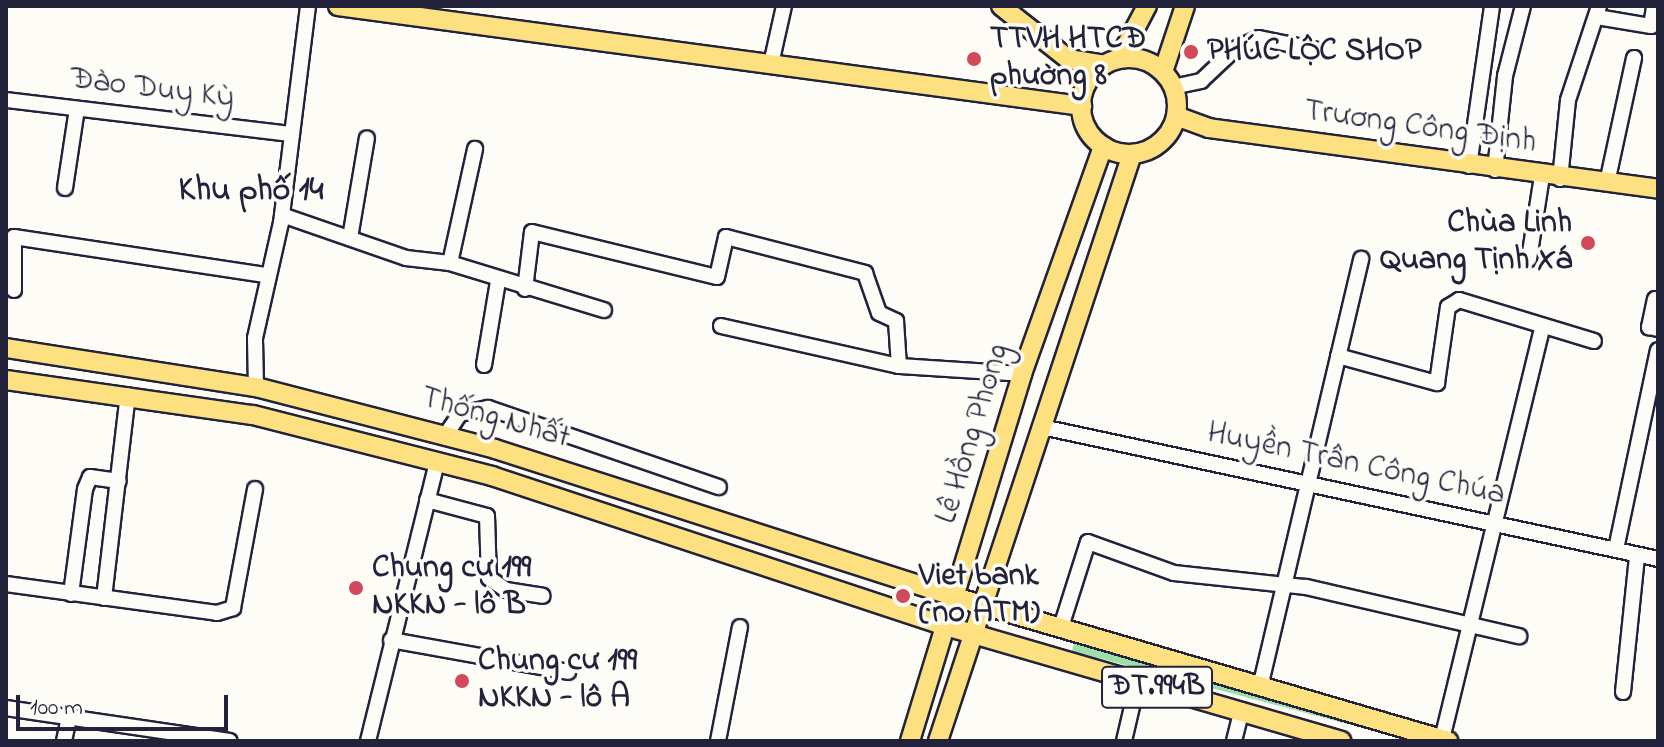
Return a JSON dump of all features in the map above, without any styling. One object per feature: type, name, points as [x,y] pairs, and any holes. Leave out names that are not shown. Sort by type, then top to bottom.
[{"type":"main road","points":[[339,6],[1082,106]]},
{"type":"main road","points":[[1001,6],[1068,59],[1112,62],[1168,79]]},
{"type":"main road","points":[[1082,106],[1147,6]]},
{"type":"main road","points":[[1082,106],[1103,146],[1132,154],[1160,143],[1176,116],[1168,79],[1185,6]]},
{"type":"main road","name":"Trương Công Định","points":[[1176,116],[1209,128],[1551,178],[1658,189]]},
{"type":"main road","name":"Lê Hồng Phong","points":[[910,741],[1022,374],[1103,146]]},
{"type":"main road","name":"Lê Hồng Phong","points":[[938,741],[1132,154]]},
{"type":"main road","name":"Thống Nhất","points":[[6,348],[256,387],[445,436],[665,500],[983,605]]},
{"type":"main road","name":"Thống Nhất","points":[[6,380],[253,415],[437,463],[974,633]]},
{"type":"main road","points":[[253,415],[256,387]]},
{"type":"main road","points":[[657,531],[665,500]]},
{"type":"main road","name":"ĐT.994B","points":[[983,605],[1261,683],[1444,740]]},
{"type":"main road","name":"ĐT.994B","points":[[974,633],[1341,741]]},
{"type":"street","points":[[256,387],[265,275],[282,215],[308,6]]},
{"type":"street","points":[[771,64],[784,6]]},
{"type":"street","points":[[1469,166],[1492,6]]},
{"type":"street","points":[[1495,170],[1505,76],[1523,6]]},
{"type":"street","points":[[1529,259],[1568,100],[1598,11],[1651,26],[1654,6]]},
{"type":"street","points":[[1168,79],[1201,81],[1235,49],[1259,38],[1317,50]]},
{"type":"street","points":[[1607,183],[1634,58]]},
{"type":"street","name":"Đào Duy Kỳ","points":[[6,100],[292,134]]},
{"type":"street","points":[[65,188],[77,109]]},
{"type":"street","points":[[350,238],[367,138]]},
{"type":"street","points":[[450,263],[475,149]]},
{"type":"street","points":[[282,215],[350,238],[450,263],[498,281],[604,310]]},
{"type":"street","points":[[525,289],[532,232],[717,277],[726,237],[865,273],[879,313],[896,321],[899,366]]},
{"type":"street","points":[[14,290],[14,237],[265,275]]},
{"type":"street","points":[[1261,683],[1313,485],[1361,259]]},
{"type":"street","points":[[484,365],[498,281]]},
{"type":"street","points":[[1655,299],[1649,327],[1658,329]]},
{"type":"street","points":[[1338,356],[1437,383],[1454,301],[1594,341]]},
{"type":"street","points":[[721,326],[899,366],[1022,374]]},
{"type":"street","points":[[1444,740],[1493,521],[1542,328]]},
{"type":"street","points":[[1616,549],[1658,350]]},
{"type":"street","points":[[104,598],[128,395]]},
{"type":"street","points":[[445,436],[460,414],[488,408],[719,487]]},
{"type":"street","name":"Huyền Trân Công Chúa","points":[[1042,427],[1493,521],[1616,549],[1637,557],[1658,559]]},
{"type":"street","points":[[368,741],[437,463]]},
{"type":"street","points":[[71,594],[85,489],[90,477],[119,481]]},
{"type":"street","points":[[6,584],[217,613],[233,608],[255,489]]},
{"type":"street","points":[[427,500],[487,516],[489,578],[506,590],[543,596]]},
{"type":"street","points":[[1061,627],[1088,542],[1174,573],[1189,569],[1519,636]]},
{"type":"street","points":[[1623,692],[1637,557]]},
{"type":"street","points":[[718,741],[740,627]]},
{"type":"street","points":[[391,640],[568,672]]},
{"type":"street","points":[[1124,741],[1138,681]]},
{"type":"street","points":[[6,708],[178,737],[230,741]]},
{"type":"street","points":[[1234,741],[1242,710]]},
{"type":"street","points":[[64,741],[69,717]]},
{"type":"green space","points":[[1075,640],[1401,735],[1400,738],[1072,651]]},
{"type":"place","name":"PHÚC LỘC SHOP","points":[[1191,52]]},
{"type":"place","name":"TTVH HTCĐ phường 8","points":[[974,59]]},
{"type":"place","name":"Chùa Linh Quang Tịnh Xá","points":[[1588,243]]},
{"type":"place","name":"Chung cư 199 NKKN - lô B","points":[[356,588]]},
{"type":"place","name":"Viet bank (no ATM)","points":[[903,596]]},
{"type":"place","name":"Chung cư 199 NKKN - lô A","points":[[462,681]]},
{"type":"district","name":"Khu phố 14","points":[[251,192]]}]
